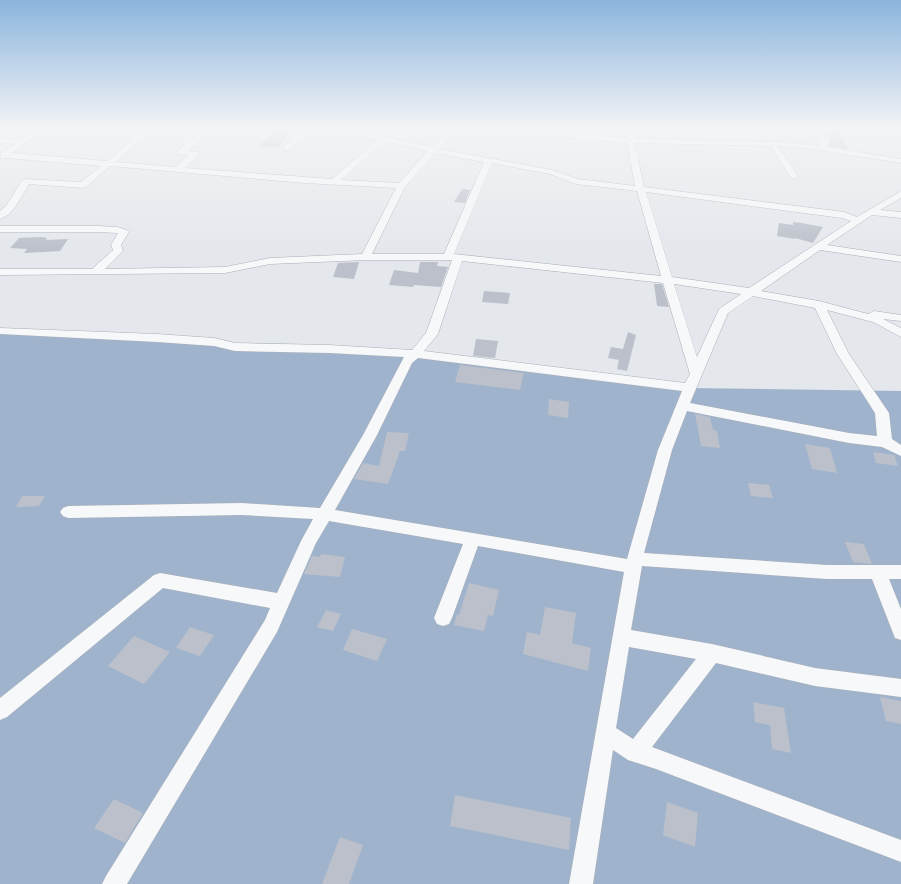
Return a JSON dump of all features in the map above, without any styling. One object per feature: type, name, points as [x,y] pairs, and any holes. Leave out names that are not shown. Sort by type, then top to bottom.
[{"type":"street","points":[[0,216],[9,208],[26,181],[83,185],[103,168]]},
{"type":"street","points":[[157,168],[401,186]]},
{"type":"street","points":[[336,181],[350,168]]},
{"type":"street","points":[[366,257],[401,186],[417,168]]},
{"type":"street","points":[[114,884],[271,626],[309,541],[323,514],[370,435],[407,361],[432,334],[453,258],[486,168]]},
{"type":"street","points":[[532,168],[552,172],[576,181],[844,215],[901,215]]},
{"type":"street","points":[[636,168],[640,188],[669,280],[696,374]]},
{"type":"street","points":[[789,168],[794,176]]},
{"type":"street","points":[[581,884],[634,563],[665,450],[682,406],[723,311],[864,216],[901,194]]},
{"type":"street","points":[[0,229],[98,229],[124,232],[116,245],[118,251],[95,272]]},
{"type":"street","points":[[818,247],[901,259]]},
{"type":"street","points":[[0,272],[225,270],[270,261],[366,257],[453,258],[508,262],[669,280],[751,292],[840,309],[877,320],[901,333]]},
{"type":"street","points":[[819,304],[843,354],[882,413],[885,442]]},
{"type":"street","points":[[840,309],[901,318]]},
{"type":"street","points":[[0,331],[157,338],[214,342],[234,347],[330,349],[415,354],[690,388]]},
{"type":"street","points":[[682,406],[849,438],[885,442],[901,451]]},
{"type":"street","points":[[68,512],[242,509],[323,514],[472,539],[634,563],[827,572],[901,572]]},
{"type":"street","points":[[443,618],[472,539]]},
{"type":"street","points":[[878,572],[901,632]]},
{"type":"street","points":[[0,710],[160,580],[282,602]]},
{"type":"street","points":[[621,637],[712,653],[815,677],[901,688]]},
{"type":"street","points":[[635,752],[712,653]]},
{"type":"street","points":[[606,733],[635,752],[901,851]]},
{"type":"water","points":[[0,331],[415,354],[690,388],[901,391],[901,884],[0,884]]},
{"type":"building","points":[[462,189],[470,190],[465,203],[454,202]]},
{"type":"building","points":[[793,222],[823,227],[813,243],[795,238],[777,236],[779,223],[793,225]]},
{"type":"building","points":[[19,238],[47,238],[46,240],[68,239],[60,251],[24,253],[27,249],[10,248]]},
{"type":"building","points":[[359,262],[354,279],[333,277],[338,263]]},
{"type":"building","points":[[420,262],[438,262],[437,266],[448,267],[441,287],[389,285],[394,270],[418,273]]},
{"type":"building","points":[[654,284],[662,284],[669,307],[657,306]]},
{"type":"building","points":[[484,291],[510,293],[508,304],[482,302]]},
{"type":"building","points":[[628,332],[636,335],[627,371],[617,369],[619,360],[608,358],[611,347],[623,349]]},
{"type":"building","points":[[476,339],[498,341],[495,358],[473,356]]},
{"type":"building","points":[[460,365],[524,373],[520,390],[455,382]]},
{"type":"building","points":[[549,399],[569,402],[568,418],[548,415]]},
{"type":"building","points":[[695,414],[710,417],[713,430],[717,431],[720,448],[701,446]]},
{"type":"building","points":[[387,432],[409,433],[405,451],[400,451],[388,484],[354,479],[363,463],[379,466]]},
{"type":"building","points":[[805,444],[830,448],[837,473],[812,469]]},
{"type":"building","points":[[873,452],[894,455],[898,466],[876,463]]},
{"type":"building","points":[[748,483],[769,485],[773,498],[751,496]]},
{"type":"building","points":[[22,496],[45,496],[39,506],[16,507]]},
{"type":"building","points":[[845,542],[864,544],[872,564],[853,562]]},
{"type":"building","points":[[321,554],[345,557],[340,577],[304,574],[312,556],[320,557]]},
{"type":"building","points":[[469,583],[499,590],[493,616],[488,615],[484,631],[454,625],[457,614],[459,615]]},
{"type":"building","points":[[545,607],[576,613],[572,643],[591,648],[588,671],[523,654],[527,632],[540,635]]},
{"type":"building","points":[[326,610],[341,614],[333,631],[317,627]]},
{"type":"building","points":[[190,627],[214,635],[200,656],[176,648]]},
{"type":"building","points":[[352,629],[387,639],[377,661],[343,650]]},
{"type":"building","points":[[134,636],[170,652],[144,684],[108,666]]},
{"type":"building","points":[[880,697],[901,701],[901,724],[886,721]]},
{"type":"building","points":[[753,702],[784,708],[791,753],[772,749],[770,725],[755,722]]},
{"type":"building","points":[[455,795],[571,818],[569,850],[450,826]]},
{"type":"building","points":[[114,799],[143,813],[125,843],[94,828]]},
{"type":"building","points":[[667,802],[698,813],[695,847],[663,835]]},
{"type":"building","points":[[340,837],[363,845],[349,884],[322,884]]}]
